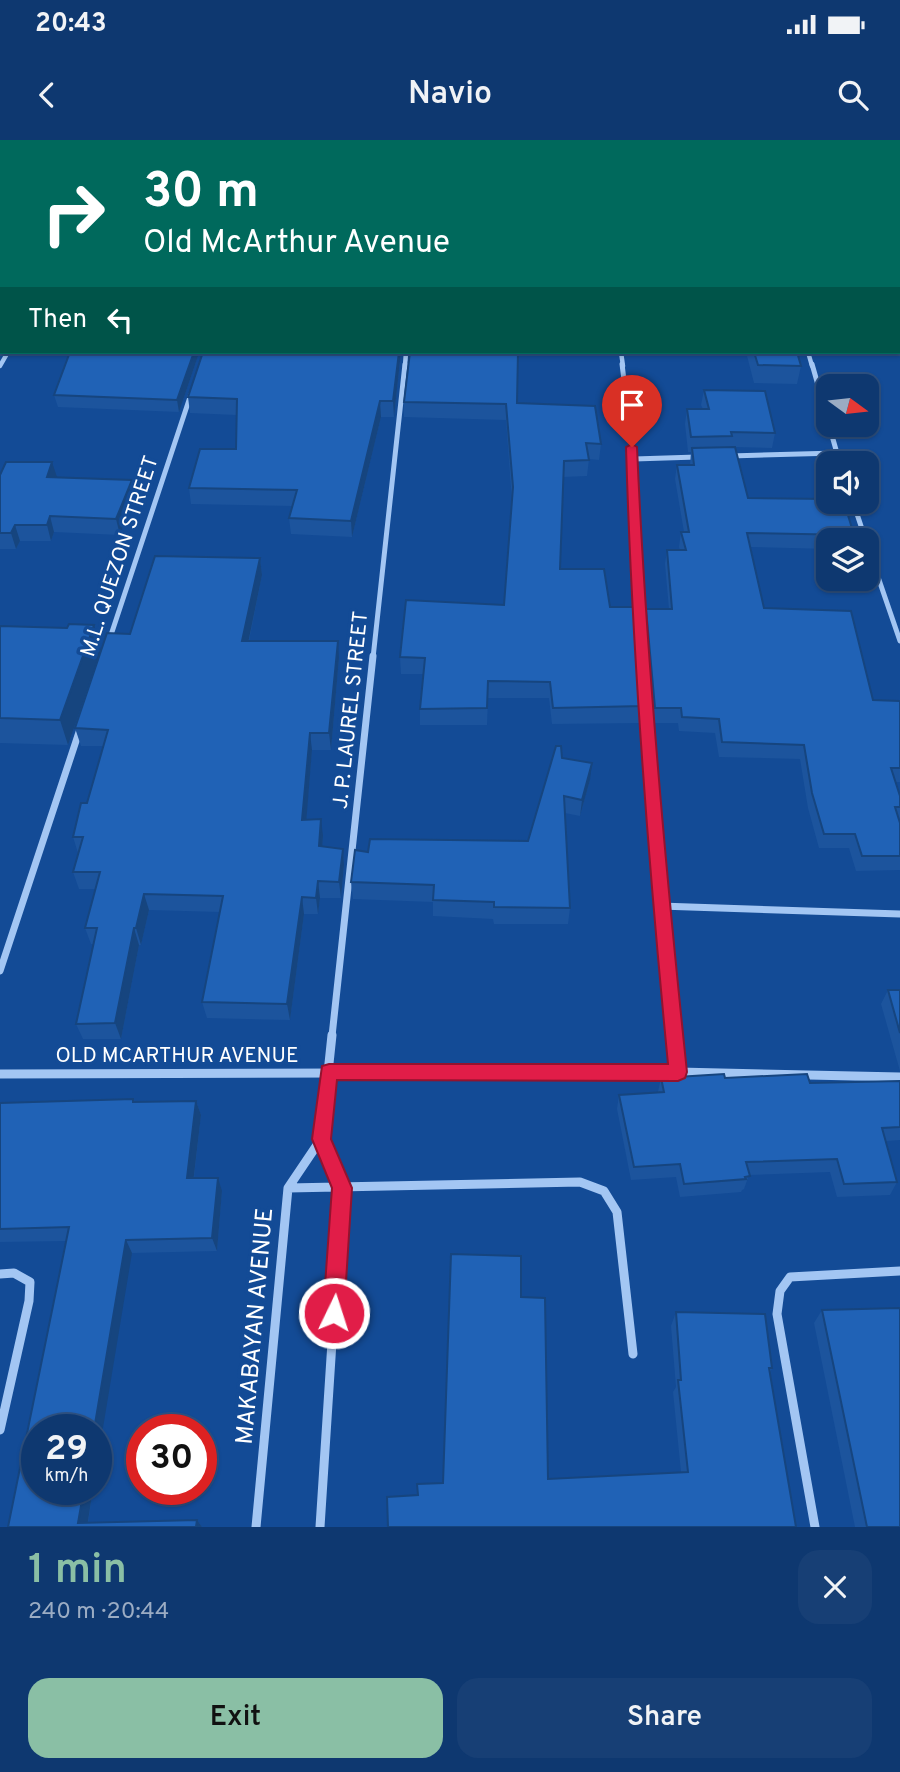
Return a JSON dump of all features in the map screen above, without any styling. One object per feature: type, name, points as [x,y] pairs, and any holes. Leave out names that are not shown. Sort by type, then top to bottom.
[{"type":"street","name":"J. P. LAUREL STREET","points":[[329,1072],[405,354]]},
{"type":"street","points":[[621,354],[634,459],[636,593],[660,906],[678,1072]]},
{"type":"street","points":[[809,354],[816,379]]},
{"type":"street","name":"M.L. QUEZON STREET","points":[[105,655],[192,391]]},
{"type":"street","points":[[715,457],[816,454]]},
{"type":"street","points":[[634,459],[702,457]]},
{"type":"street","points":[[879,579],[900,641]]},
{"type":"street","points":[[0,971],[83,721]]},
{"type":"street","points":[[660,906],[900,914]]},
{"type":"street","name":"MAKABAYAN AVENUE","points":[[256,1527],[288,1188],[321,1139],[329,1072]]},
{"type":"street","name":"OLD MCARTHUR AVENUE","points":[[0,1074],[678,1072],[900,1077]]},
{"type":"street","points":[[320,1527],[342,1188],[321,1139]]},
{"type":"street","points":[[288,1188],[580,1182],[604,1191],[617,1212],[633,1354]]},
{"type":"street","points":[[815,1527],[777,1314],[780,1291],[790,1277],[900,1271]]},
{"type":"street","points":[[0,1274],[14,1273],[30,1282],[29,1301],[0,1430]]},
{"type":"building","points":[[69,354],[193,354],[177,400],[54,395]]},
{"type":"building","points":[[202,354],[399,354],[393,401],[380,401],[351,521],[289,518],[297,490],[189,488],[200,449],[236,449],[237,399],[188,397]]},
{"type":"building","points":[[410,354],[518,354],[517,403],[595,406],[601,444],[586,443],[589,460],[564,461],[560,569],[604,569],[610,607],[635,607],[643,706],[553,708],[550,682],[488,681],[487,708],[420,709],[425,658],[400,657],[406,600],[504,605],[513,487],[506,404],[404,402]]},
{"type":"building","points":[[755,354],[798,354],[801,366],[758,365]]},
{"type":"building","points":[[704,390],[765,391],[775,433],[731,432],[732,436],[691,437],[687,409],[709,409]]},
{"type":"building","points":[[735,447],[748,498],[816,499],[816,514],[848,514],[852,528],[816,528],[816,534],[747,533],[764,608],[851,611],[873,700],[900,701],[900,768],[891,768],[900,796],[900,807],[895,807],[900,823],[900,856],[862,856],[855,834],[824,834],[812,793],[804,745],[722,742],[719,719],[682,717],[681,708],[655,708],[646,609],[672,609],[667,550],[686,550],[681,532],[689,532],[677,465],[694,465],[692,448]]},
{"type":"building","points":[[6,462],[52,462],[47,477],[132,480],[116,519],[50,516],[47,525],[15,525],[11,533],[0,533],[0,475]]},
{"type":"building","points":[[155,556],[260,558],[242,641],[338,641],[329,733],[310,733],[302,820],[321,819],[319,846],[343,849],[339,882],[318,881],[316,898],[302,897],[287,1004],[202,1002],[223,896],[144,894],[134,928],[115,1023],[76,1024],[97,928],[85,928],[100,872],[73,872],[83,837],[73,837],[81,803],[87,803],[108,730],[75,728],[107,633],[130,634]]},
{"type":"building","points":[[69,624],[94,625],[60,720],[0,718],[0,626],[67,628]]},
{"type":"building","points":[[556,746],[561,746],[562,758],[592,763],[582,800],[564,796],[570,908],[494,907],[494,902],[433,900],[434,885],[351,882],[355,850],[368,852],[370,839],[528,841]]},
{"type":"building","points":[[888,990],[900,990],[900,1033]]},
{"type":"building","points":[[724,1074],[725,1078],[807,1074],[810,1083],[900,1081],[900,1127],[882,1128],[897,1182],[844,1184],[837,1159],[746,1162],[750,1176],[745,1177],[746,1179],[684,1184],[680,1164],[634,1167],[619,1095],[664,1092],[661,1078]]},
{"type":"building","points":[[133,1099],[133,1102],[196,1101],[187,1178],[218,1178],[212,1238],[126,1240],[97,1414],[31,1414],[69,1227],[0,1229],[0,1103]]},
{"type":"building","points":[[451,1254],[521,1256],[521,1297],[545,1298],[548,1479],[688,1472],[678,1380],[681,1380],[676,1312],[765,1314],[772,1368],[769,1368],[796,1527],[388,1527],[387,1497],[418,1495],[417,1484],[443,1483]]},
{"type":"building","points":[[900,1308],[900,1527],[867,1527],[822,1310]]},
{"type":"building","points":[[21,1463],[21,1505],[81,1505],[78,1523],[197,1520],[196,1527],[8,1527]]},
{"type":"route","points":[[334,1313],[342,1188],[321,1139],[329,1072],[678,1072],[660,906],[636,593],[632,447]]}]
